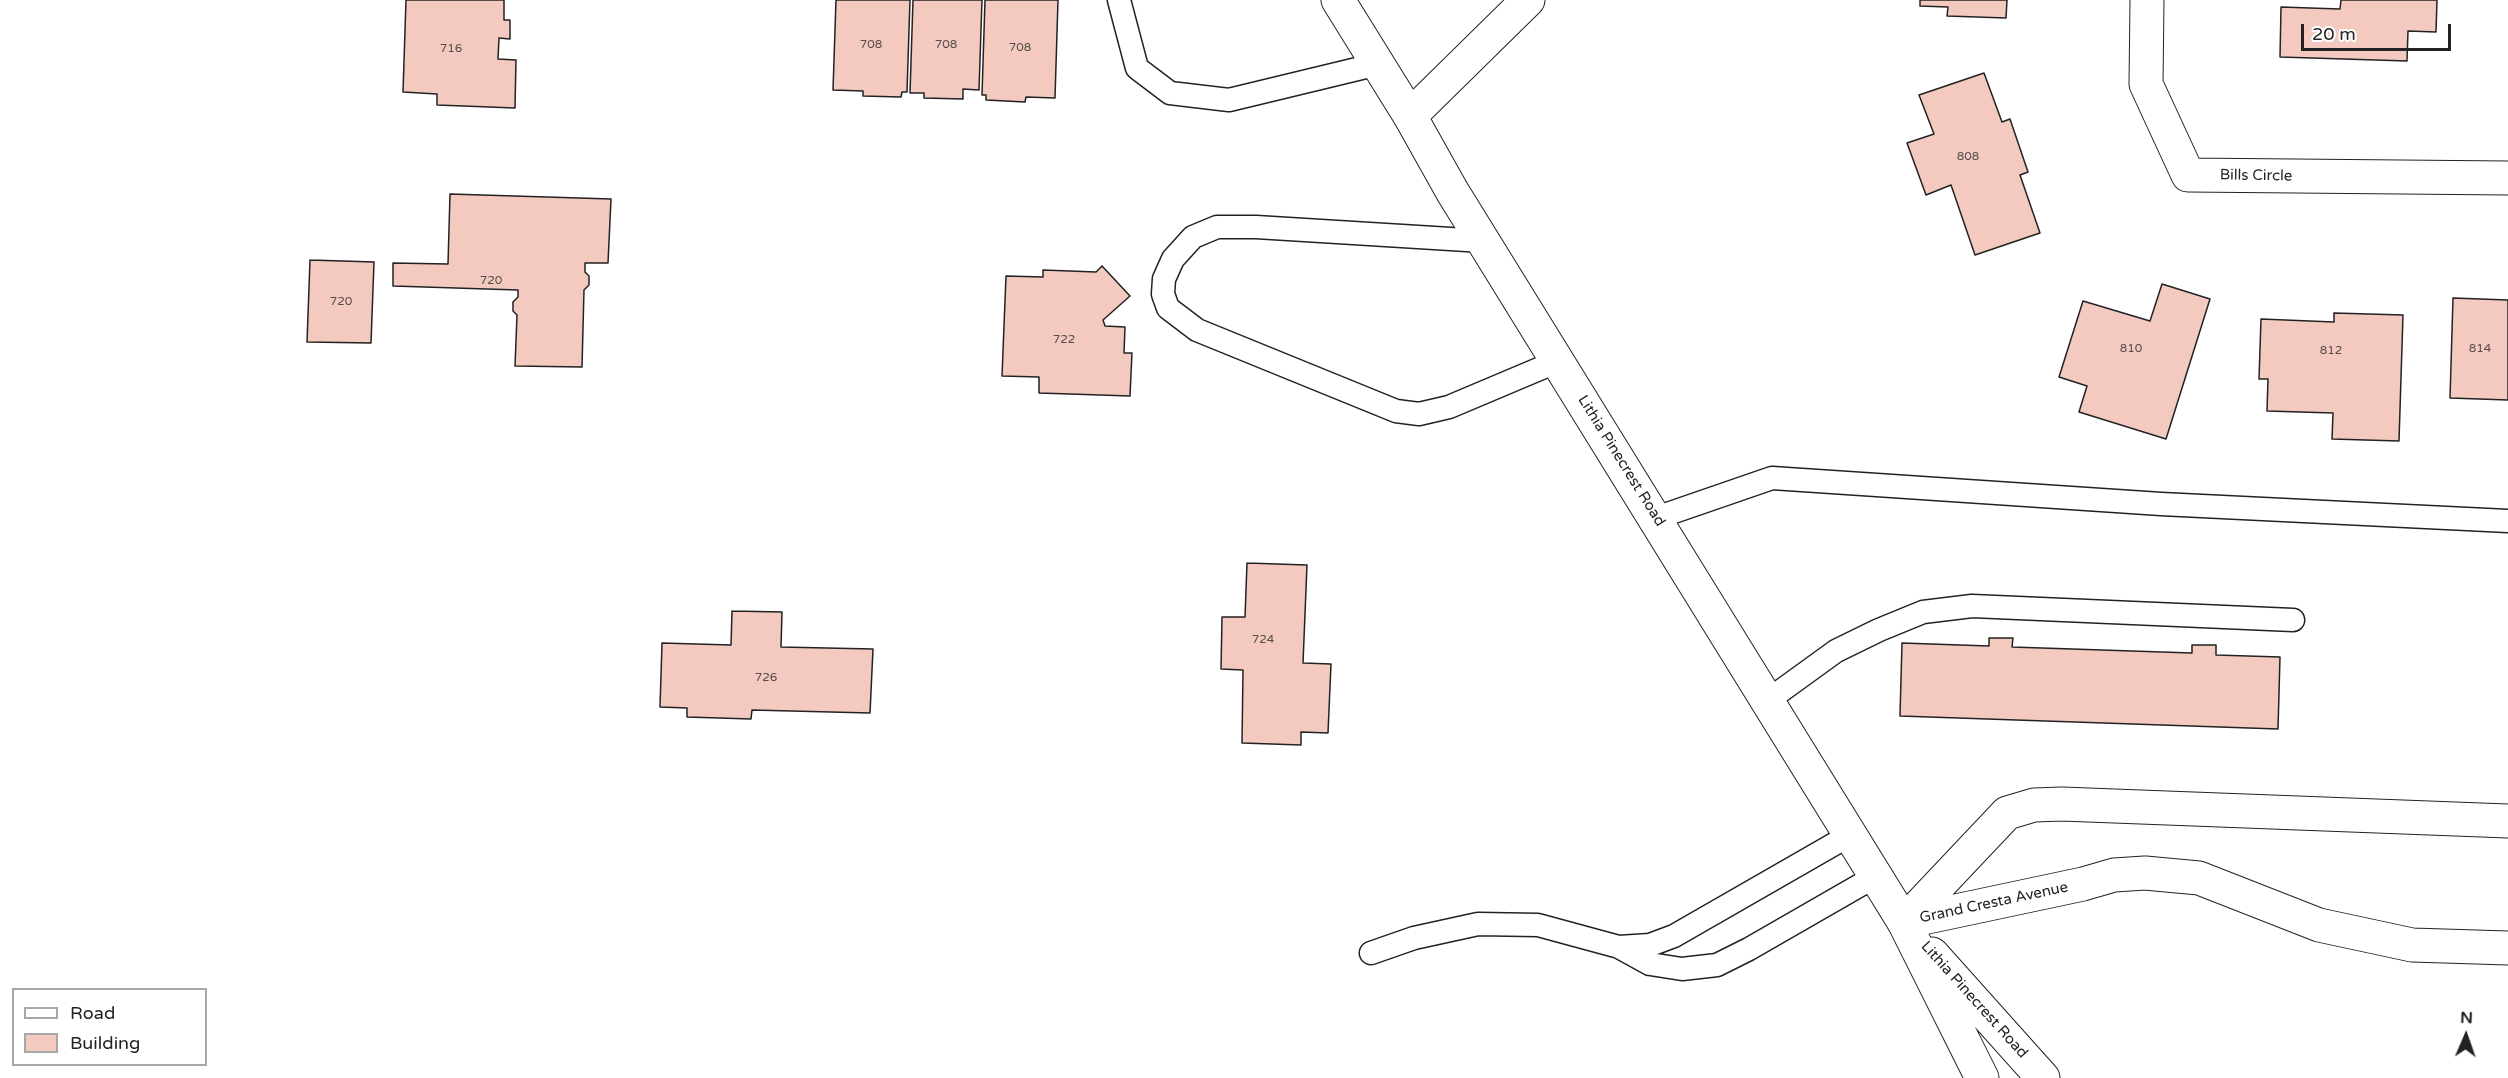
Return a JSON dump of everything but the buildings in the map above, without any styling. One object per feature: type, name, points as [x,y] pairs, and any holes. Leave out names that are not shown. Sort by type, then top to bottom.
[{"type":"street","name":"Lithia Pinecrest Road","points":[[1338,0],[1410,116],[1483,241],[1904,922],[1982,1078]]},
{"type":"street","points":[[1410,116],[1528,0]]},
{"type":"street","name":"Bills Circle","points":[[2147,0],[2146,84],[2188,176],[2508,178]]},
{"type":"street","name":"Grand Cresta Avenue","points":[[1904,922],[2007,813],[2034,806],[2098,805],[2508,821]]},
{"type":"street","name":"Grand Cresta Avenue","points":[[1904,922],[2115,875],[2145,873],[2199,878],[2319,925],[2400,943],[2508,948]]},
{"type":"street","name":"Lithia Pinecrest Road","points":[[1904,922],[2043,1078]]},
{"type":"lane","points":[[1119,0],[1137,68],[1170,93],[1229,100],[1378,64]]},
{"type":"lane","points":[[1483,241],[1256,227],[1217,227],[1193,237],[1173,259],[1164,279],[1163,294],[1168,308],[1197,330],[1396,411],[1419,414],[1449,407],[1558,361]]},
{"type":"lane","points":[[1656,518],[1772,478],[2161,504],[2508,521]]},
{"type":"lane","points":[[1767,700],[1836,651],[1923,612],[1972,606],[2293,620]]},
{"type":"lane","points":[[1618,947],[1650,945],[1674,936],[1850,835]]},
{"type":"lane","points":[[1371,953],[1414,939],[1478,924],[1538,925],[1618,947],[1650,964],[1682,969],[1717,965],[1876,876]]}]
